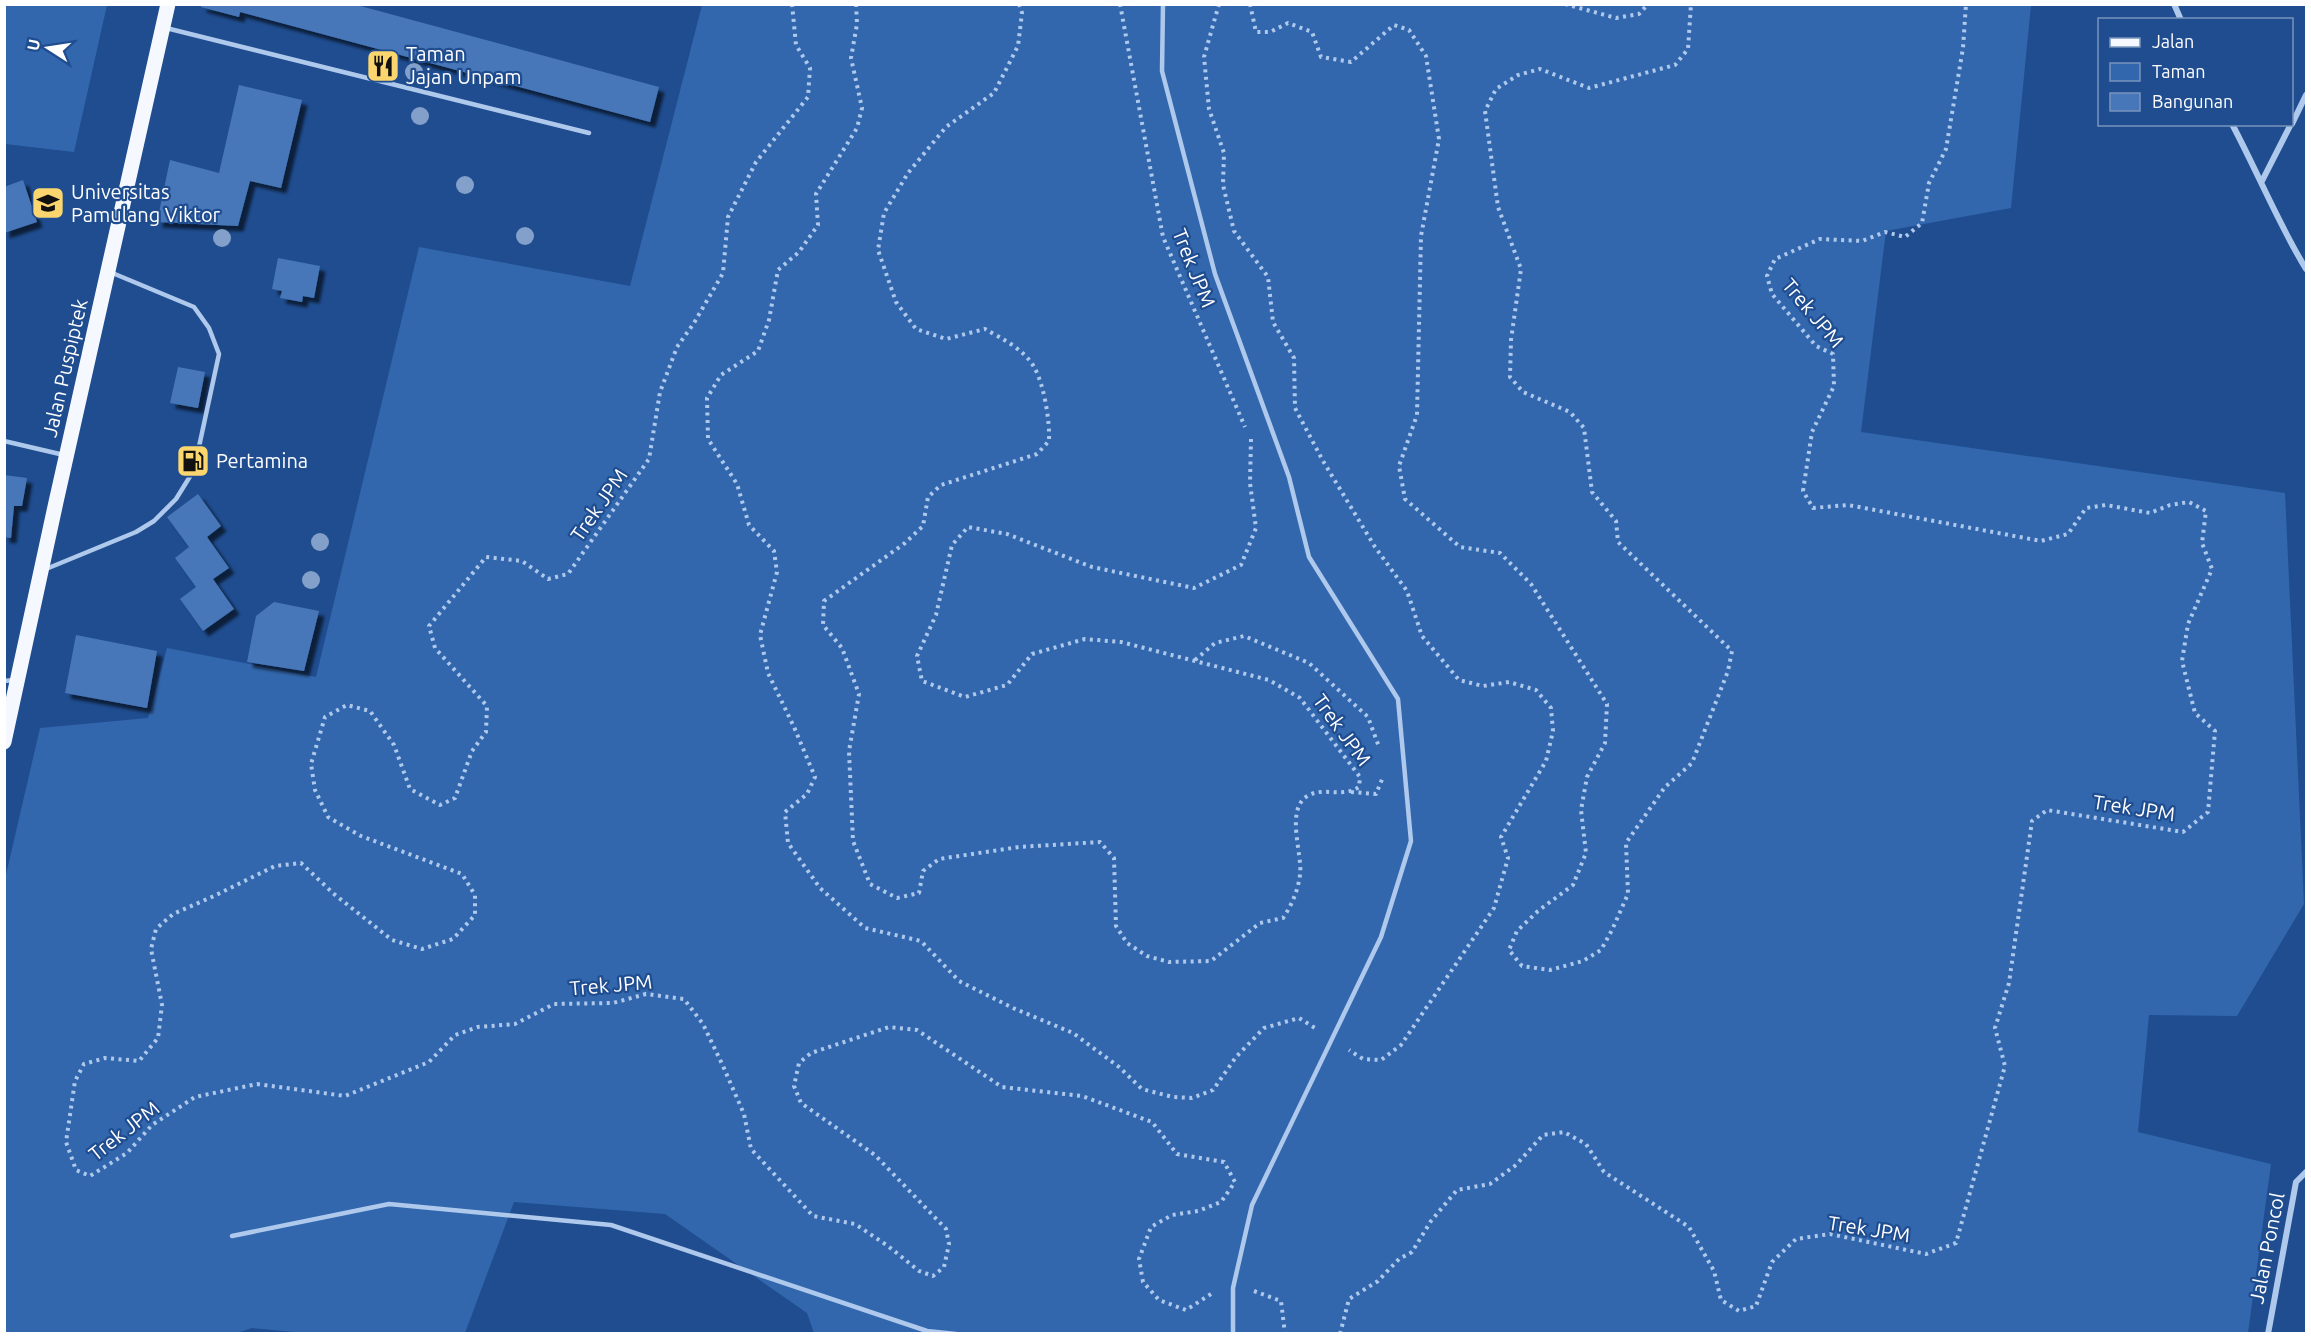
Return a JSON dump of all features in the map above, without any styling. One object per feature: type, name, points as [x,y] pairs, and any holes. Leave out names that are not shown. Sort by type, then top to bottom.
[{"type":"main road","name":"Jalan Puspiptek","points":[[4,742],[11,680],[41,571],[168,4]]},
{"type":"street","points":[[2174,4],[2180,18]]},
{"type":"street","points":[[2293,120],[2307,95]]},
{"type":"street","points":[[2233,126],[2262,181],[2284,233],[2307,269]]},
{"type":"street","points":[[2262,181],[2290,126]]},
{"type":"street","name":"Jalan Poncol","points":[[2268,1334],[2296,1182],[2307,1172]]},
{"type":"lane","points":[[1163,4],[1162,71],[1215,274],[1289,477],[1309,557],[1398,699],[1411,842],[1381,937],[1252,1204],[1233,1288],[1233,1334]]},
{"type":"lane","points":[[163,27],[589,134]]},
{"type":"lane","points":[[41,571],[136,532],[154,520],[176,499],[194,471],[219,354],[209,328],[194,307],[109,272]]},
{"type":"lane","points":[[4,441],[66,455]]},
{"type":"lane","points":[[232,1236],[389,1204],[611,1226],[927,1331],[956,1334]]},
{"type":"path","name":"Trek JPM","points":[[792,4],[796,45],[810,68],[808,97],[756,162],[728,217],[723,273],[694,323],[676,348],[660,392],[649,459],[568,574],[548,579],[522,561],[486,557],[429,626],[435,648],[487,706],[486,732],[472,751],[455,798],[440,805],[410,789],[394,745],[370,711],[347,705],[325,717],[311,764],[315,790],[328,817],[361,836],[462,874],[475,895],[475,915],[453,939],[422,949],[392,940],[334,894],[301,862],[275,866],[173,914],[156,929],[151,949],[162,1005],[158,1038],[139,1061],[105,1058],[84,1064],[75,1081],[66,1142],[76,1170],[90,1176],[127,1153],[152,1125],[195,1097],[257,1084],[345,1096],[429,1062],[455,1035],[478,1027],[515,1024],[554,1004],[613,1003],[646,994],[684,999],[703,1024],[744,1114],[751,1149],[813,1216],[855,1224],[888,1246],[919,1271],[933,1276],[945,1267],[949,1244],[946,1229],[874,1155],[801,1103],[794,1086],[799,1063],[811,1053],[890,1027],[916,1030],[1002,1087],[1082,1096],[1152,1122],[1178,1154],[1224,1162],[1235,1182],[1221,1202],[1198,1211],[1172,1215],[1151,1227],[1139,1259],[1143,1282],[1159,1300],[1186,1310],[1213,1293],[1233,1288]]},
{"type":"path","points":[[856,4],[857,24],[851,58],[862,108],[858,128],[816,194],[818,225],[799,252],[778,270],[769,320],[758,351],[721,375],[707,398],[708,439],[737,484],[748,525],[774,551],[777,572],[760,635],[768,673],[814,777],[807,794],[785,812],[788,843],[820,888],[865,928],[921,941],[959,981],[1013,1008],[1073,1033],[1119,1066],[1142,1089],[1173,1097],[1192,1098],[1213,1090],[1236,1057],[1264,1028],[1299,1018],[1363,1059],[1381,1060],[1401,1045],[1494,908],[1508,858],[1501,837],[1546,761],[1552,731],[1551,708],[1536,690],[1509,682],[1483,686],[1459,680],[1422,636],[1407,591],[1376,547],[1323,461],[1295,408],[1294,358],[1273,322],[1268,277],[1234,231],[1222,185],[1224,153],[1209,109],[1203,57],[1219,4]]},
{"type":"path","name":"Trek JPM","points":[[1019,4],[1023,13],[1018,46],[994,93],[946,127],[908,173],[884,213],[878,250],[896,302],[916,329],[946,339],[985,329],[1009,342],[1034,366],[1050,419],[1049,441],[1037,454],[941,485],[928,496],[923,526],[905,543],[824,601],[823,625],[842,648],[859,694],[849,752],[853,841],[870,884],[897,898],[919,893],[923,871],[939,859],[1019,848],[1100,842],[1114,858],[1116,926],[1127,943],[1147,956],[1169,962],[1211,961],[1260,923],[1284,918],[1292,905],[1301,873],[1296,843],[1298,811],[1303,800],[1311,794],[1351,792],[1359,787],[1360,777],[1300,698],[1269,681],[1120,642],[1085,639],[1032,654],[1007,685],[965,697],[922,681],[917,656],[936,615],[952,545],[968,527],[1007,534],[1092,567],[1194,588],[1241,565],[1256,528],[1250,483],[1251,441],[1163,237],[1120,4]]},
{"type":"path","points":[[1250,4],[1256,32],[1270,32],[1288,23],[1312,32],[1321,57],[1351,62],[1394,25],[1409,30],[1426,56],[1439,139],[1421,236],[1417,415],[1399,466],[1405,499],[1460,547],[1500,553],[1531,584],[1607,704],[1605,743],[1587,777],[1581,810],[1586,853],[1573,885],[1538,911],[1517,931],[1509,950],[1522,966],[1550,970],[1583,961],[1601,950],[1628,894],[1626,843],[1665,787],[1692,763],[1728,671],[1732,651],[1719,636],[1618,542],[1616,521],[1592,492],[1584,428],[1570,412],[1523,392],[1510,377],[1511,340],[1521,269],[1498,207],[1485,111],[1496,89],[1518,75],[1540,69],[1589,88],[1675,65],[1688,50],[1690,4]]},
{"type":"path","points":[[1564,4],[1616,18],[1639,15],[1648,4]]},
{"type":"path","name":"Trek JPM","points":[[1340,1334],[1349,1299],[1378,1281],[1398,1258],[1412,1252],[1431,1221],[1458,1190],[1490,1184],[1516,1164],[1543,1135],[1564,1132],[1586,1144],[1604,1172],[1689,1227],[1714,1271],[1721,1300],[1739,1311],[1756,1306],[1772,1262],[1796,1239],[1830,1234],[1926,1254],[1956,1243],[2005,1066],[1995,1028],[2009,983],[2032,821],[2047,810],[2183,832],[2208,812],[2215,731],[2195,713],[2182,661],[2188,624],[2212,569],[2202,543],[2206,511],[2189,502],[2170,505],[2150,513],[2106,505],[2086,508],[2068,534],[2041,541],[1848,505],[1813,508],[1803,491],[1812,432],[1834,386],[1833,354],[1816,346],[1772,294],[1767,276],[1775,259],[1820,239],[1862,241],[1885,232],[1905,237],[1922,223],[1929,183],[1946,149],[1963,48],[1966,4]]},
{"type":"path","points":[[1194,660],[1215,643],[1244,636],[1309,663],[1368,717],[1379,748]]},
{"type":"path","points":[[1351,792],[1376,794],[1387,769]]},
{"type":"path","points":[[1233,1288],[1256,1291],[1281,1301],[1285,1334]]},
{"type":"green space","points":[[5,4],[107,5],[74,152],[5,144]]},
{"type":"green space","points":[[702,5],[2031,5],[2011,208],[1886,231],[1861,432],[2285,493],[2304,904],[2237,1016],[2149,1015],[2138,1132],[2271,1164],[2248,1333],[814,1333],[807,1313],[665,1214],[514,1202],[465,1333],[315,1334],[252,1328],[234,1334],[5,1334],[5,879],[40,728],[148,718],[167,648],[316,677],[419,247],[630,286]]},
{"type":"building","points":[[201,4],[353,4],[659,87],[650,122],[240,12],[239,17],[201,7]]},
{"type":"building","points":[[239,85],[302,100],[281,188],[250,181],[238,226],[157,222],[170,160],[219,173]]},
{"type":"building","points":[[23,180],[37,222],[4,233],[4,187]]},
{"type":"building","points":[[278,258],[320,266],[314,298],[303,296],[302,302],[280,298],[282,291],[272,289]]},
{"type":"building","points":[[178,367],[205,372],[198,408],[170,403]]},
{"type":"building","points":[[4,475],[27,478],[22,506],[14,506],[11,538],[4,537]]},
{"type":"building","points":[[198,494],[221,526],[207,537],[229,568],[213,579],[234,609],[203,631],[180,599],[196,587],[175,558],[189,547],[167,517]]},
{"type":"building","points":[[274,602],[319,611],[304,671],[247,662],[256,616]]},
{"type":"building","points":[[76,635],[157,651],[147,708],[65,693]]},
{"type":"place","name":"Taman Jajan Unpam","points":[[383,66]]},
{"type":"place","name":"Universitas Pamulang Viktor","points":[[48,203]]},
{"type":"place","name":"Pertamina","points":[[193,461]]}]
